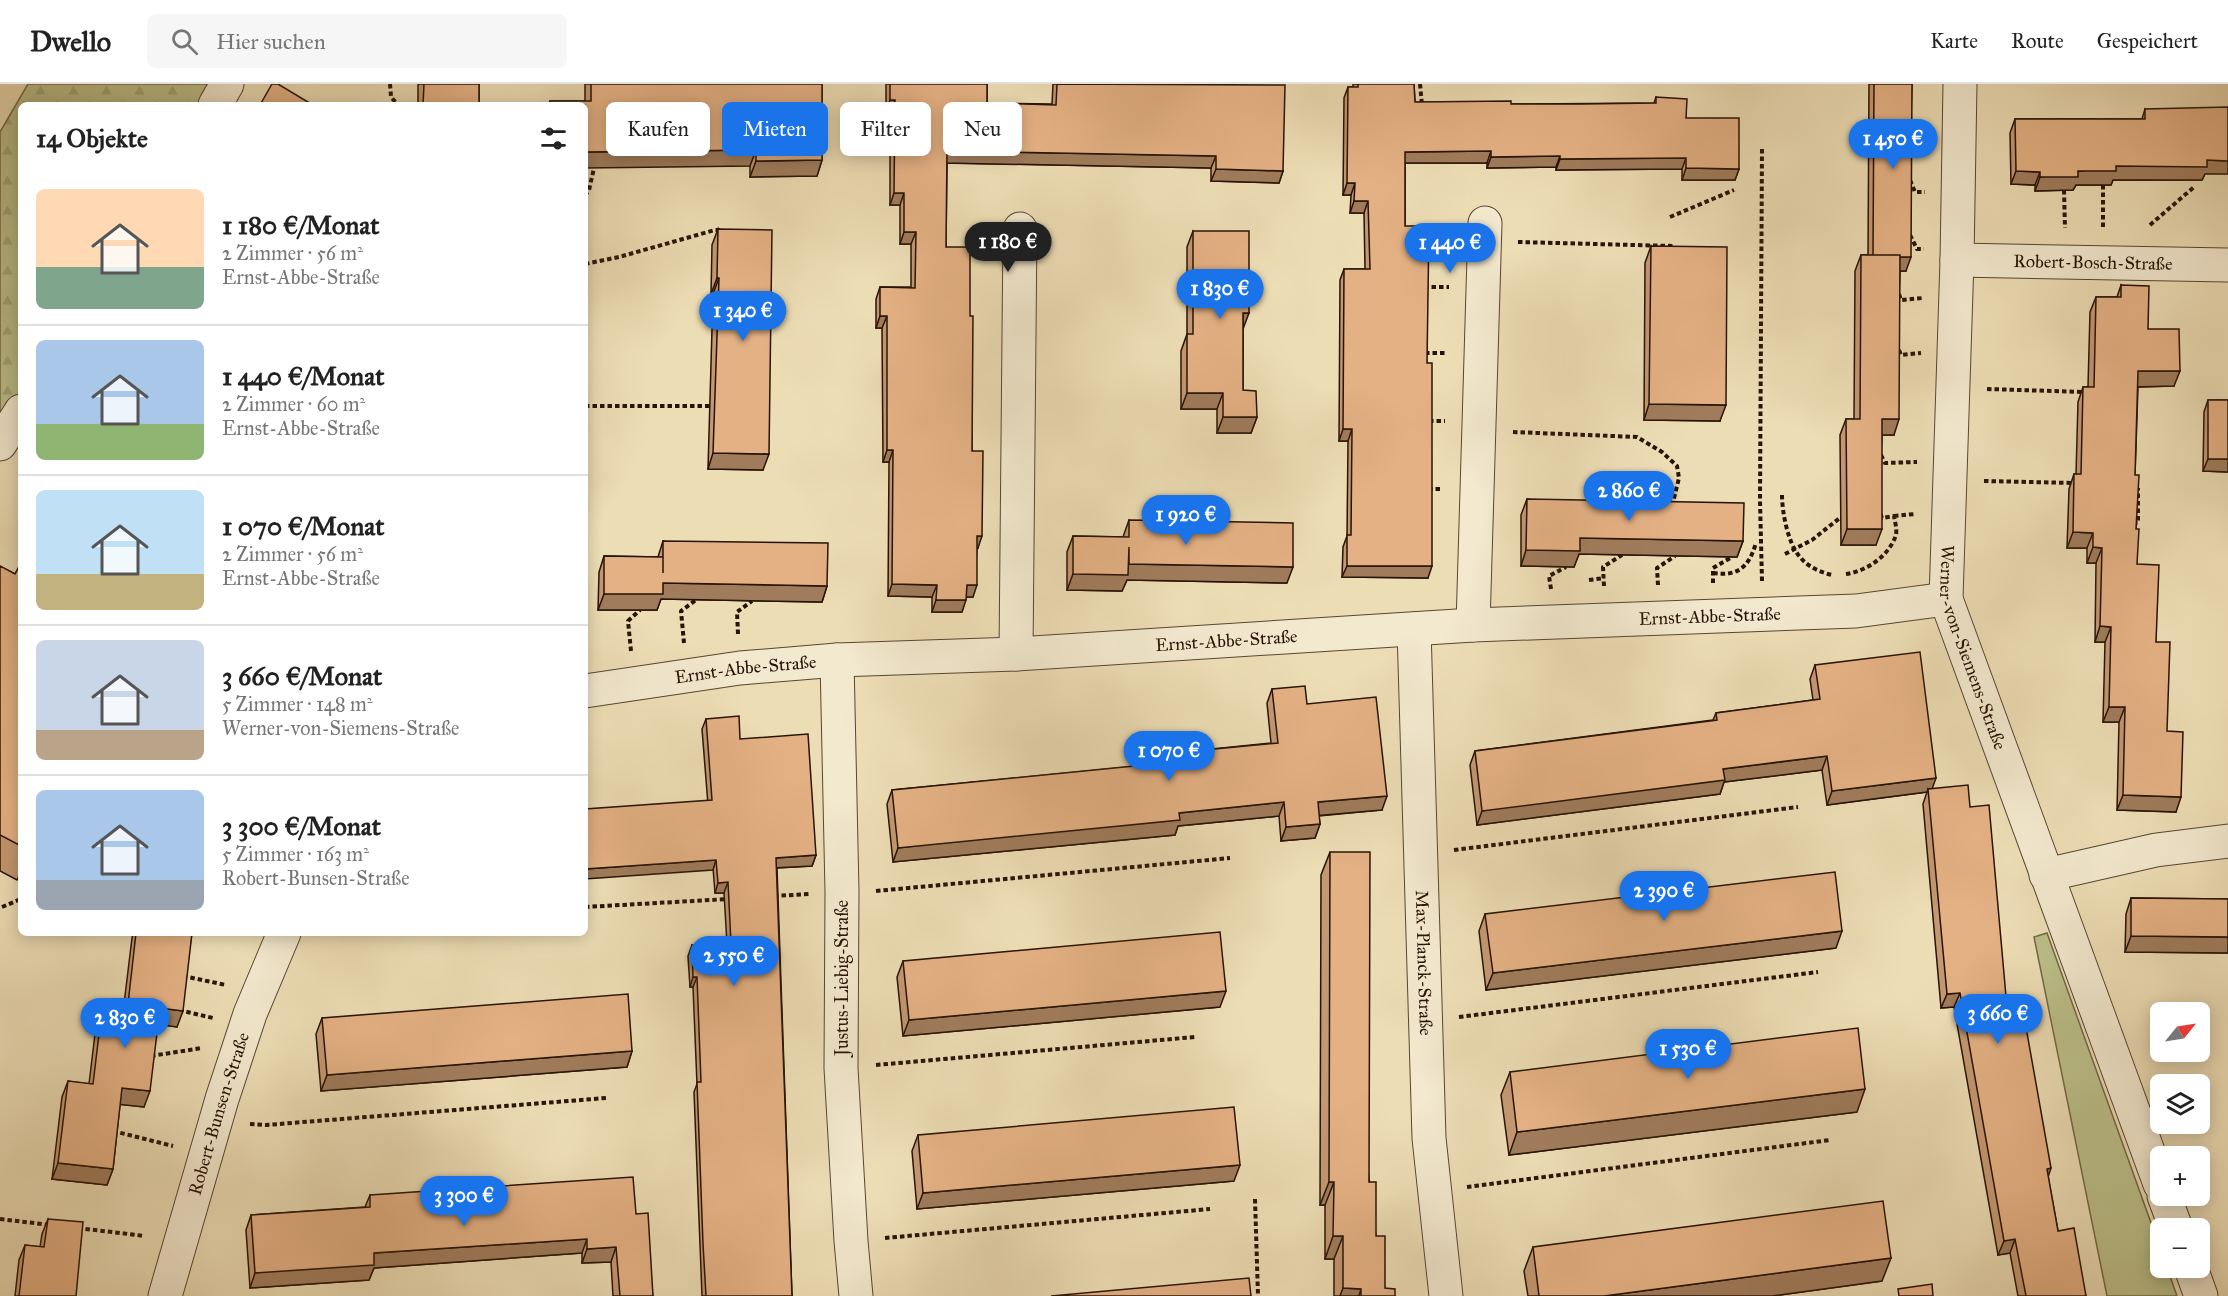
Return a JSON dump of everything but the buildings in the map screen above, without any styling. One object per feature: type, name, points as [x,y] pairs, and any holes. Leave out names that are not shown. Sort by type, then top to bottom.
[{"type":"street","points":[[217,102],[227,84]]},
{"type":"street","name":"Werner-von-Siemens-Straße","points":[[1959,84],[1958,260],[1946,599],[2150,1157]]},
{"type":"street","points":[[1016,654],[1020,229]]},
{"type":"street","points":[[1473,625],[1485,232]]},
{"type":"street","name":"Robert-Bosch-Straße","points":[[1958,260],[2228,265]]},
{"type":"street","points":[[0,444],[18,416]]},
{"type":"street","name":"Ernst-Abbe-Straße","points":[[588,691],[740,668],[837,660],[1016,654],[1473,625],[1856,611],[1946,599]]},
{"type":"street","name":"Max-Planck-Straße","points":[[1414,629],[1429,1138],[1446,1296]]},
{"type":"street","name":"Justus-Liebig-Straße","points":[[837,660],[842,892],[841,1068],[856,1296]]},
{"type":"street","points":[[2046,875],[2156,850],[2228,841]]},
{"type":"street","name":"Robert-Bunsen-Straße","points":[[165,1296],[239,1047],[283,936]]},
{"type":"street","points":[[2195,1278],[2201,1296]]},
{"type":"path","points":[[390,84],[391,97],[395,102]]},
{"type":"path","points":[[1420,84],[1422,106]]},
{"type":"path","points":[[1762,147],[1760,501],[1763,615]]},
{"type":"path","points":[[588,192],[594,168]]},
{"type":"path","points":[[2103,185],[2103,262]]},
{"type":"path","points":[[2150,225],[2194,188]]},
{"type":"path","points":[[1670,217],[1734,190]]},
{"type":"path","points":[[588,263],[715,230],[726,230]]},
{"type":"path","points":[[1485,232],[1673,246]]},
{"type":"path","points":[[1953,388],[2087,392]]},
{"type":"path","points":[[588,406],[716,406]]},
{"type":"path","points":[[1478,431],[1637,436],[1662,452],[1677,466],[1679,478],[1672,508]]},
{"type":"path","points":[[1876,447],[1885,463],[2080,483]]},
{"type":"path","points":[[2125,523],[2138,523],[2139,483]]},
{"type":"path","points":[[1782,495],[1788,533],[1798,556],[1818,571],[1832,575],[1850,573],[1870,566],[1885,554],[1897,533],[1894,516],[1882,518],[1879,511]]},
{"type":"path","points":[[1785,554],[1812,540],[1841,517]]},
{"type":"path","points":[[1713,573],[1724,574],[1742,570],[1756,543]]},
{"type":"path","points":[[1589,580],[1604,578]]},
{"type":"path","points":[[686,676],[681,611],[696,600]]},
{"type":"path","points":[[633,684],[628,621],[640,610]]},
{"type":"path","points":[[1421,854],[1798,807]]},
{"type":"path","points":[[766,896],[882,891],[1230,858]]},
{"type":"path","points":[[588,908],[732,898]]},
{"type":"path","points":[[2,907],[18,900]]},
{"type":"path","points":[[1425,1021],[1818,972]]},
{"type":"path","points":[[183,975],[259,992]]},
{"type":"path","points":[[841,1068],[1195,1037]]},
{"type":"path","points":[[150,1056],[165,1055],[192,1048],[239,1047]]},
{"type":"path","points":[[215,1123],[266,1125],[606,1098]]},
{"type":"path","points":[[113,1131],[206,1154]]},
{"type":"path","points":[[1434,1190],[1492,1185],[1830,1140]]},
{"type":"path","points":[[1255,1199],[1258,1296]]},
{"type":"path","points":[[851,1241],[1210,1209]]},
{"type":"path","points":[[0,1219],[56,1226]]},
{"type":"path","points":[[68,1227],[180,1240]]},
{"type":"green space","points":[[28,84],[215,84],[206,102],[18,102],[18,396],[0,424],[0,132]]},
{"type":"green space","points":[[2047,933],[2150,1220],[2150,1278],[2171,1278],[2177,1296],[2107,1296],[2034,937]]}]
